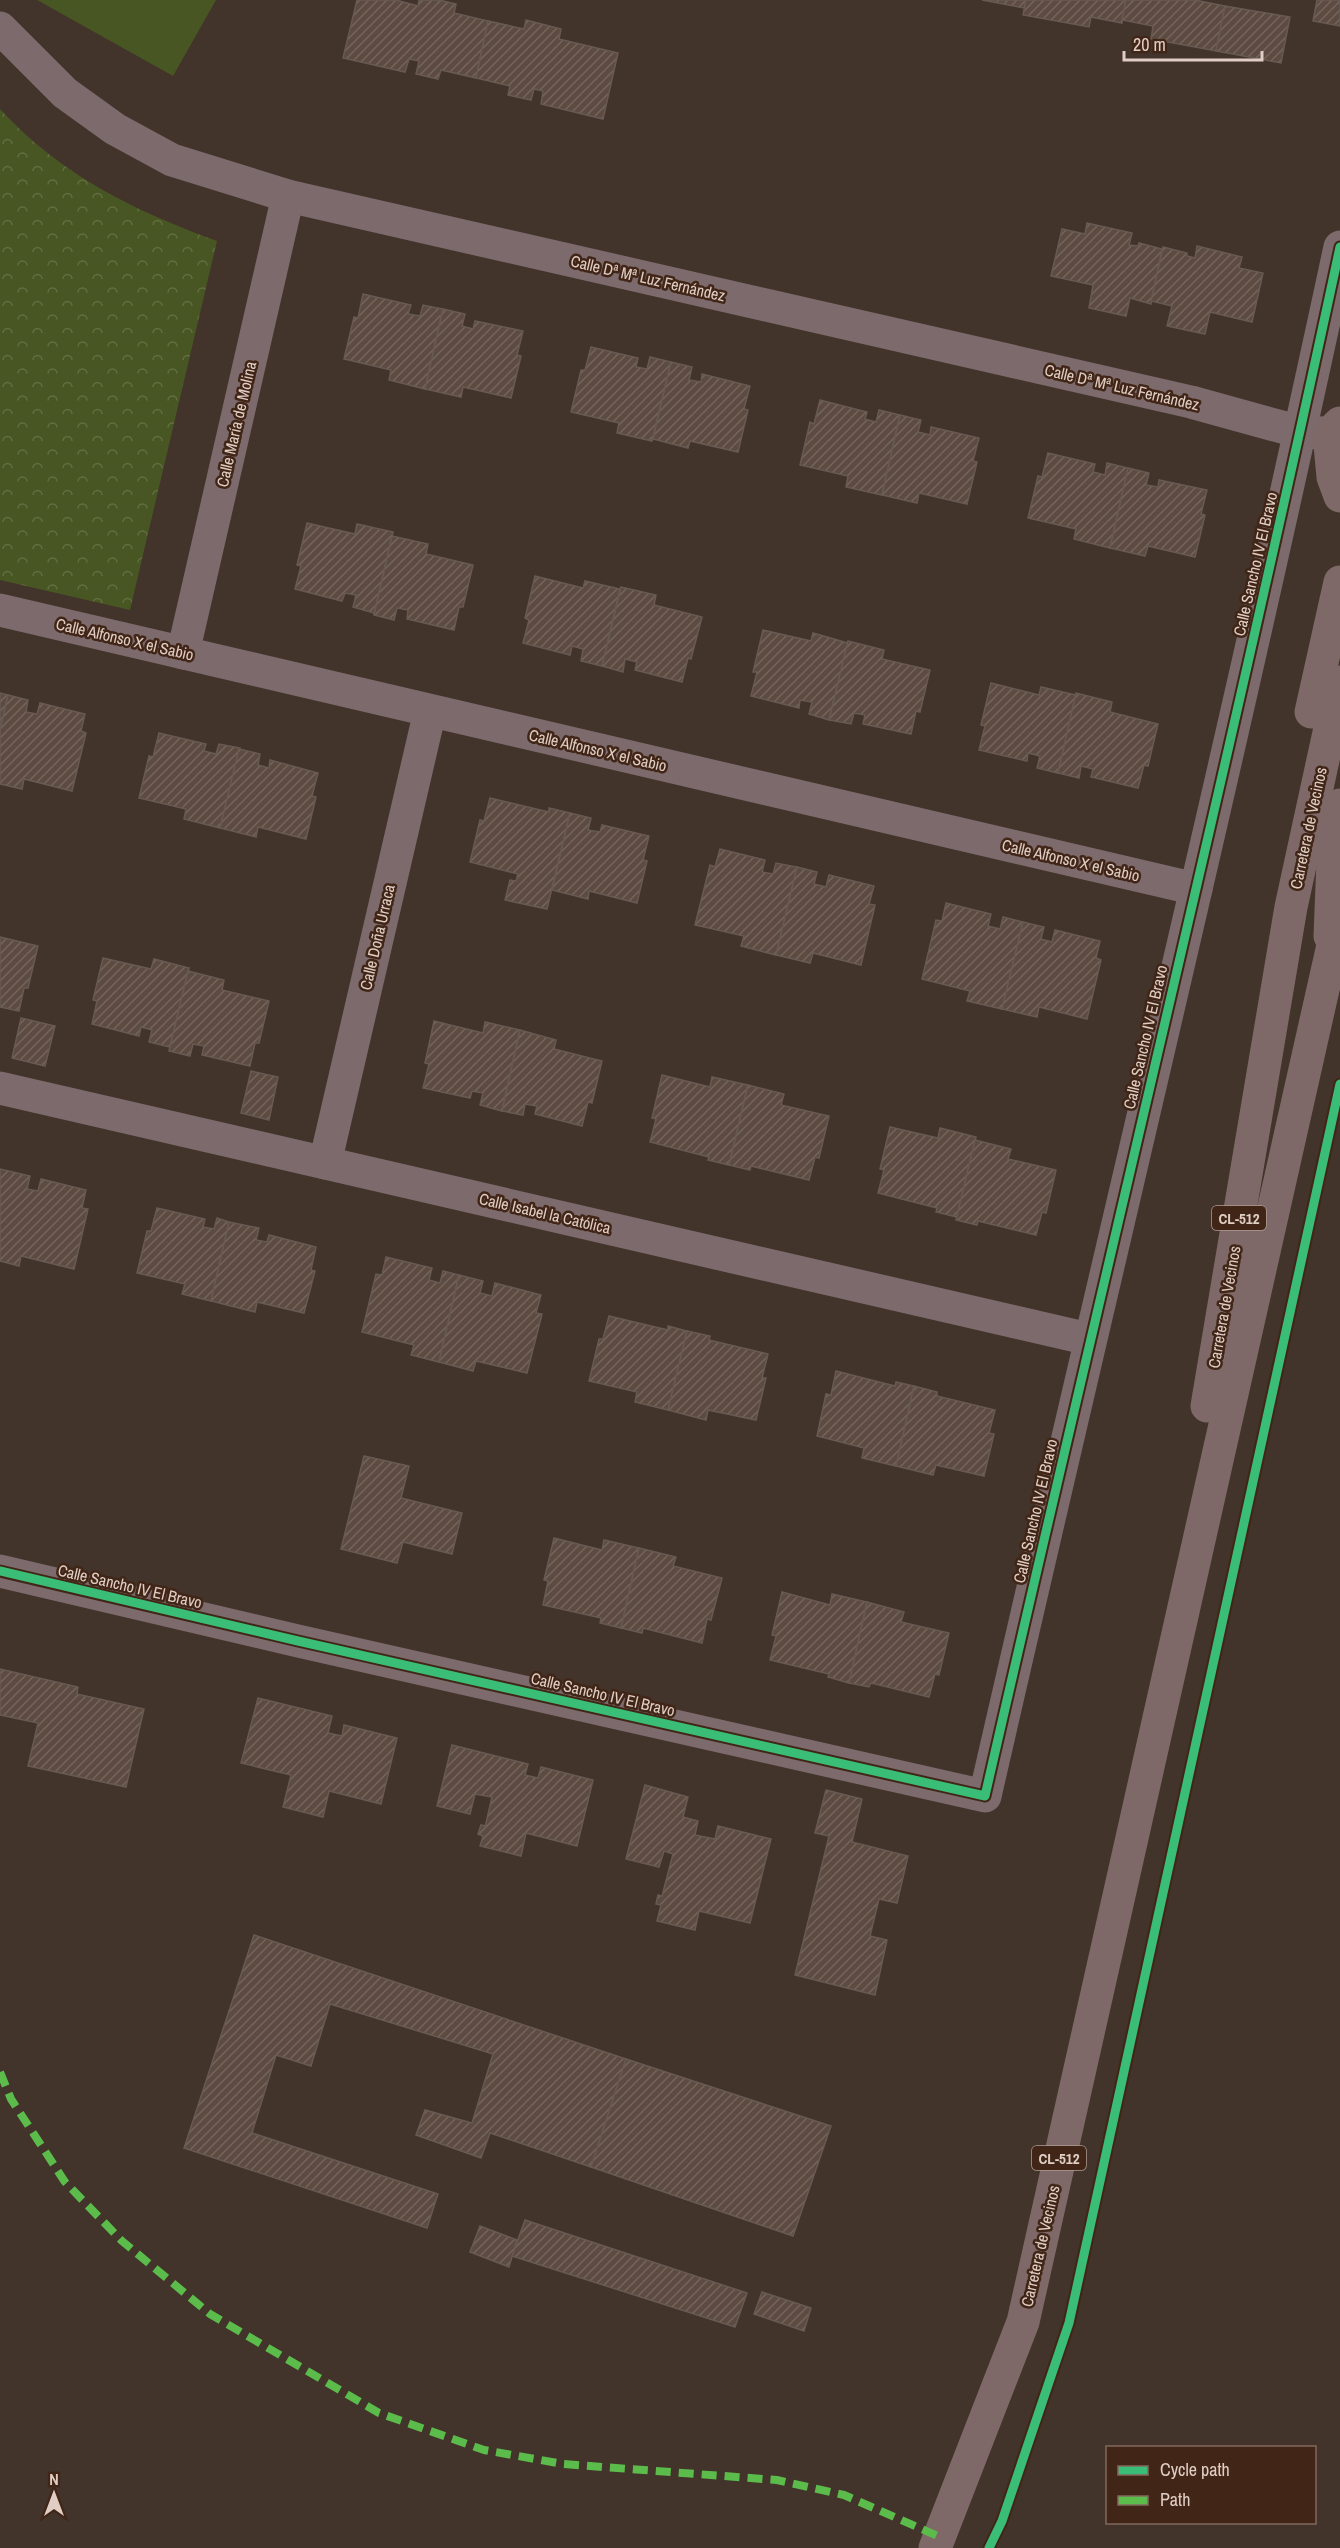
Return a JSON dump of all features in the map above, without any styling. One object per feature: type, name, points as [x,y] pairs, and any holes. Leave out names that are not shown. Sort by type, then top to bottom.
[{"type":"main road","points":[[1327,431],[1333,477],[1340,496]]},
{"type":"main road","points":[[1291,907],[1311,712],[1340,582]]},
{"type":"main road","name":"Carretera de Vecinos","points":[[1148,1757],[1291,907],[1340,682]]},
{"type":"main road","points":[[1329,962],[1334,835],[1340,805]]},
{"type":"main road","name":"Carretera de Vecinos","points":[[935,2548],[1023,2322],[1148,1757],[1340,914]]},
{"type":"street","name":"Calle Dª Mª Luz Fernández","points":[[0,28],[65,93],[115,129],[172,160],[288,196],[1327,431]]},
{"type":"street","name":"Calle María de Molina","points":[[183,652],[288,196]]},
{"type":"street","name":"Calle Sancho IV El Bravo","points":[[0,1570],[298,1641],[985,1796],[1089,1339],[1196,889],[1327,431],[1340,247]]},
{"type":"street","name":"Calle Alfonso X el Sabio","points":[[0,610],[1196,889]]},
{"type":"street","name":"Calle Doña Urraca","points":[[325,1163],[430,711]]},
{"type":"street","name":"Calle Isabel la Católica","points":[[0,1088],[1089,1339]]},
{"type":"green space","points":[[37,0],[216,0],[173,76]]},
{"type":"green space","points":[[0,109],[48,154],[100,188],[156,217],[217,241],[130,610],[0,580]]},
{"type":"building","points":[[357,0],[396,0],[418,6],[419,0],[439,0],[456,4],[454,13],[488,21],[476,78],[441,70],[438,79],[416,74],[419,61],[409,59],[405,72],[343,58]]},
{"type":"building","points":[[982,0],[1026,0],[1024,8]]},
{"type":"building","points":[[1026,0],[1126,0],[1122,23],[1091,17],[1089,27],[1023,15]]},
{"type":"building","points":[[1126,0],[1195,0],[1225,6],[1216,51],[1151,39],[1153,26],[1122,20]]},
{"type":"building","points":[[1317,0],[1340,0],[1340,26],[1313,21]]},
{"type":"building","points":[[1225,6],[1290,17],[1281,63],[1216,51]]},
{"type":"building","points":[[526,20],[561,29],[559,39],[618,53],[603,119],[541,104],[543,91],[534,89],[531,100],[508,95],[510,86],[476,78],[488,21],[524,29]]},
{"type":"building","points":[[1087,223],[1132,233],[1129,245],[1138,246],[1139,243],[1162,249],[1151,304],[1130,298],[1126,316],[1089,308],[1093,285],[1051,276],[1062,229],[1085,234]]},
{"type":"building","points":[[1197,246],[1242,257],[1239,268],[1263,273],[1252,322],[1210,312],[1205,334],[1167,326],[1172,306],[1151,301],[1163,247],[1187,253],[1187,256],[1195,258]]},
{"type":"building","points":[[363,294],[411,305],[408,314],[420,316],[423,305],[443,309],[425,389],[389,380],[391,370],[344,359],[354,317],[358,318]]},
{"type":"building","points":[[443,309],[465,314],[462,326],[473,329],[475,321],[523,331],[517,355],[521,356],[511,398],[463,387],[461,397],[425,389]]},
{"type":"building","points":[[591,347],[638,358],[636,367],[647,369],[650,357],[671,362],[652,441],[617,433],[619,423],[571,412],[581,370],[585,370]]},
{"type":"building","points":[[671,362],[692,367],[689,380],[701,382],[702,374],[750,386],[744,409],[748,410],[738,452],[690,441],[688,448],[653,439]]},
{"type":"building","points":[[820,400],[867,412],[865,419],[876,422],[879,410],[900,415],[882,495],[846,487],[848,476],[800,465],[810,422],[814,424]]},
{"type":"building","points":[[900,415],[921,420],[918,432],[930,435],[931,427],[979,438],[973,461],[977,462],[967,504],[919,493],[917,503],[882,495]]},
{"type":"building","points":[[1048,453],[1095,464],[1093,472],[1105,475],[1107,463],[1128,468],[1110,548],[1074,539],[1076,529],[1028,518],[1038,476],[1042,477]]},
{"type":"building","points":[[1128,468],[1149,473],[1146,485],[1158,487],[1159,480],[1207,490],[1201,514],[1205,515],[1195,557],[1148,546],[1145,556],[1110,548]]},
{"type":"building","points":[[307,523],[355,534],[357,524],[393,532],[374,615],[374,613],[353,607],[356,595],[345,593],[342,601],[295,589],[301,566],[297,565]]},
{"type":"building","points":[[392,536],[428,544],[426,554],[473,565],[463,607],[459,607],[454,630],[407,619],[408,610],[397,608],[394,620],[374,615]]},
{"type":"building","points":[[535,576],[583,588],[585,581],[620,589],[602,666],[581,661],[583,649],[572,646],[570,655],[523,643],[529,620],[525,618]]},
{"type":"building","points":[[621,587],[656,595],[654,605],[702,617],[691,659],[688,658],[682,682],[635,670],[637,662],[625,659],[623,672],[602,666]]},
{"type":"building","points":[[763,630],[811,641],[813,633],[848,643],[829,720],[809,714],[812,702],[800,700],[799,708],[751,696],[757,672],[753,672]]},
{"type":"building","points":[[848,641],[884,650],[882,659],[930,670],[920,712],[916,711],[911,734],[863,724],[865,715],[854,713],[851,724],[829,720]]},
{"type":"building","points":[[991,683],[1039,695],[1041,687],[1076,695],[1058,773],[1037,768],[1040,756],[1028,753],[1027,761],[979,750],[985,726],[981,725]]},
{"type":"building","points":[[0,693],[8,695],[0,730]]},
{"type":"building","points":[[1076,693],[1112,702],[1110,712],[1158,724],[1148,766],[1144,765],[1138,788],[1091,777],[1093,769],[1081,766],[1079,778],[1058,773]]},
{"type":"building","points":[[8,695],[28,700],[26,712],[37,714],[40,703],[85,714],[81,731],[86,733],[72,791],[24,779],[22,789],[0,784],[0,730]]},
{"type":"building","points":[[159,733],[206,744],[204,751],[216,754],[219,744],[240,748],[220,828],[184,819],[186,809],[139,798],[149,756],[153,757]]},
{"type":"building","points":[[239,749],[260,754],[258,765],[269,768],[270,760],[318,773],[312,796],[316,797],[306,839],[258,827],[256,837],[220,828]]},
{"type":"building","points":[[490,798],[549,812],[549,808],[570,813],[547,909],[505,900],[510,880],[516,881],[518,874],[470,862],[480,820],[484,821]]},
{"type":"building","points":[[570,813],[591,818],[588,830],[600,832],[602,825],[649,836],[643,860],[647,861],[637,903],[589,891],[588,899],[552,890]]},
{"type":"building","points":[[720,849],[765,860],[762,872],[773,874],[776,863],[797,867],[776,955],[741,946],[744,936],[695,925],[710,865],[715,867]]},
{"type":"building","points":[[797,867],[817,872],[814,884],[826,887],[829,875],[874,886],[869,904],[875,905],[861,965],[813,953],[810,963],[776,955]]},
{"type":"building","points":[[946,903],[991,914],[988,926],[1000,929],[1003,917],[1023,922],[1002,1009],[967,1001],[970,991],[922,979],[936,920],[942,921]]},
{"type":"building","points":[[1023,922],[1044,927],[1041,939],[1052,942],[1055,930],[1100,941],[1096,958],[1101,960],[1087,1019],[1039,1007],[1037,1017],[1002,1009]]},
{"type":"building","points":[[0,937],[38,946],[28,988],[24,988],[19,1011],[0,1007]]},
{"type":"building","points":[[103,958],[151,969],[154,959],[189,968],[170,1047],[149,1042],[152,1030],[141,1027],[139,1036],[92,1024],[97,1001],[93,1000]]},
{"type":"building","points":[[188,971],[224,980],[222,990],[269,1001],[259,1043],[255,1043],[250,1066],[202,1055],[204,1046],[193,1044],[190,1056],[169,1051]]},
{"type":"building","points":[[21,1018],[55,1026],[45,1066],[12,1058]]},
{"type":"building","points":[[434,1021],[483,1033],[485,1022],[520,1030],[502,1111],[480,1105],[483,1093],[472,1091],[470,1098],[423,1088],[429,1064],[425,1063]]},
{"type":"building","points":[[520,1030],[556,1040],[554,1049],[602,1061],[592,1103],[588,1102],[582,1126],[535,1114],[537,1106],[525,1104],[523,1115],[502,1111]]},
{"type":"building","points":[[251,1071],[278,1077],[269,1120],[241,1113]]},
{"type":"building","points":[[662,1075],[710,1087],[712,1077],[748,1085],[729,1165],[708,1160],[709,1157],[650,1142],[656,1119],[652,1118]]},
{"type":"building","points":[[748,1085],[784,1094],[781,1105],[829,1116],[819,1158],[815,1157],[809,1180],[751,1166],[750,1170],[729,1165]]},
{"type":"building","points":[[890,1127],[938,1138],[940,1128],[976,1137],[957,1217],[936,1212],[937,1208],[878,1193],[884,1170],[880,1169]]},
{"type":"building","points":[[975,1140],[1011,1149],[1008,1159],[1056,1170],[1046,1213],[1042,1212],[1036,1235],[978,1221],[977,1225],[956,1220]]},
{"type":"building","points":[[0,1169],[30,1176],[27,1189],[38,1191],[41,1179],[86,1190],[82,1208],[88,1209],[74,1269],[21,1256],[19,1266],[0,1261]]},
{"type":"building","points":[[157,1208],[205,1219],[203,1227],[214,1229],[217,1218],[229,1222],[211,1301],[182,1294],[185,1284],[137,1273],[147,1231],[151,1231]]},
{"type":"building","points":[[229,1222],[259,1228],[256,1240],[267,1242],[269,1235],[316,1247],[311,1270],[315,1271],[304,1313],[257,1302],[255,1312],[211,1301]]},
{"type":"building","points":[[386,1257],[432,1268],[429,1280],[440,1283],[443,1271],[459,1275],[439,1362],[411,1355],[414,1345],[362,1332],[376,1274],[382,1275]]},
{"type":"building","points":[[459,1275],[483,1281],[480,1293],[492,1296],[495,1283],[541,1295],[536,1313],[542,1314],[527,1373],[476,1361],[473,1371],[439,1362]]},
{"type":"building","points":[[609,1316],[668,1330],[668,1326],[687,1331],[668,1410],[635,1402],[637,1392],[589,1381],[599,1339],[603,1339]]},
{"type":"building","points":[[687,1331],[710,1336],[709,1340],[768,1354],[762,1378],[766,1378],[756,1420],[708,1410],[706,1420],[668,1410]]},
{"type":"building","points":[[836,1371],[895,1386],[896,1382],[914,1386],[896,1466],[862,1458],[864,1448],[817,1436],[826,1394],[831,1395]]},
{"type":"building","points":[[914,1386],[937,1392],[937,1396],[995,1410],[989,1433],[994,1434],[984,1476],[936,1465],[933,1475],[896,1466]]},
{"type":"building","points":[[364,1456],[409,1466],[401,1498],[462,1513],[452,1554],[403,1542],[397,1563],[341,1549]]},
{"type":"building","points":[[554,1538],[602,1550],[604,1540],[639,1548],[621,1628],[600,1623],[601,1618],[543,1605],[548,1581],[544,1580]]},
{"type":"building","points":[[639,1548],[676,1557],[673,1566],[722,1578],[711,1620],[707,1619],[702,1643],[643,1628],[642,1633],[621,1628]]},
{"type":"building","points":[[782,1592],[830,1605],[832,1594],[867,1602],[849,1683],[828,1677],[829,1674],[770,1660],[776,1636],[772,1635]]},
{"type":"building","points":[[867,1602],[904,1612],[901,1622],[949,1633],[939,1675],[935,1674],[929,1697],[871,1683],[869,1687],[849,1683]]},
{"type":"building","points":[[0,1669],[78,1687],[77,1694],[144,1709],[126,1787],[28,1766],[38,1723],[0,1715]]},
{"type":"building","points":[[258,1698],[332,1716],[328,1733],[342,1736],[344,1725],[397,1738],[381,1804],[329,1791],[323,1817],[283,1807],[291,1775],[241,1763]]},
{"type":"building","points":[[452,1745],[528,1764],[525,1775],[538,1778],[541,1767],[593,1780],[577,1846],[526,1833],[521,1856],[480,1846],[483,1836],[478,1834],[481,1825],[485,1826],[492,1797],[475,1794],[470,1814],[437,1806]]},
{"type":"building","points":[[645,1785],[688,1797],[683,1817],[698,1821],[695,1835],[715,1839],[718,1826],[771,1839],[750,1923],[699,1911],[695,1930],[657,1921],[661,1905],[656,1904],[658,1895],[662,1896],[673,1854],[664,1851],[659,1867],[626,1859]]},
{"type":"building","points":[[826,1790],[862,1799],[852,1842],[908,1856],[897,1903],[879,1899],[870,1936],[887,1940],[875,1995],[795,1975],[829,1836],[815,1833]]},
{"type":"building","points":[[254,1935],[626,2059],[591,2167],[490,2133],[481,2158],[416,2135],[425,2110],[472,2123],[493,2054],[330,2004],[311,2066],[276,2055],[252,2133],[438,2194],[427,2228],[184,2148]]},
{"type":"building","points":[[626,2059],[831,2126],[793,2236],[591,2167]]},
{"type":"building","points":[[525,2220],[747,2293],[735,2327],[512,2256]]},
{"type":"building","points":[[480,2226],[517,2240],[509,2267],[470,2252]]},
{"type":"building","points":[[762,2292],[811,2308],[804,2331],[754,2314]]},
{"type":"marked path","points":[[0,2072],[11,2099],[65,2182],[122,2241],[210,2314],[379,2413],[484,2450],[563,2464],[777,2480],[844,2495],[940,2537]]},
{"type":"cycle path","points":[[0,1571],[298,1641],[985,1796],[1210,828],[1340,247]]},
{"type":"cycle path","points":[[989,2548],[1002,2521],[1069,2323],[1340,1084]]}]
